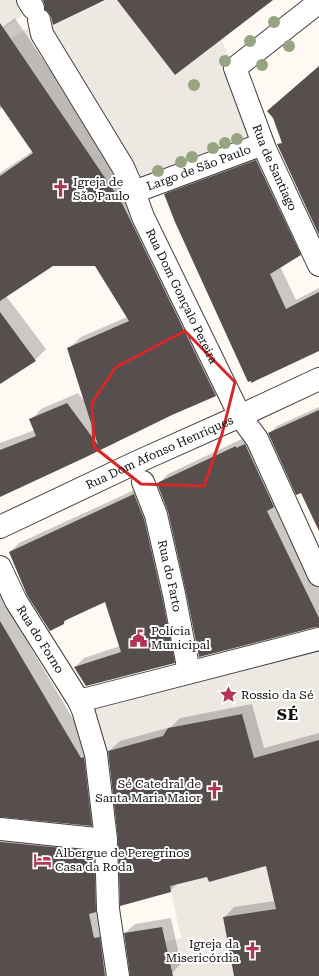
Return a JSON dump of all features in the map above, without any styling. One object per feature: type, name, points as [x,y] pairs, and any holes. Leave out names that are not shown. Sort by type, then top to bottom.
[{"type":"street","name":"Rua de Santiago","points":[[319,2],[235,68],[263,144],[319,265]]},
{"type":"street","name":"Rua Dom Gonçalo Pereira","points":[[33,9],[42,34],[123,167],[143,217],[240,416],[256,439],[319,575]]},
{"type":"street","name":"Largo de São Paulo","points":[[134,192],[263,144]]},
{"type":"street","name":"Rua Dom Afonso Henriques","points":[[0,527],[135,463],[319,379]]},
{"type":"street","name":"Rua do Farto","points":[[143,482],[156,515],[174,594],[189,672]]},
{"type":"street","name":"Rua do Forno","points":[[0,567],[16,601],[81,705],[96,754],[106,840],[108,909],[118,976]]},
{"type":"street","points":[[81,705],[189,672],[319,639]]},
{"type":"street","points":[[0,829],[106,840]]},
{"type":"highlighted area","points":[[185,331],[235,382],[222,434],[204,486],[141,484],[94,447],[92,403],[116,367]]},
{"type":"shaded area","points":[[0,0],[40,0],[33,8],[0,31]]},
{"type":"shaded area","points":[[109,0],[117,0],[175,75],[221,39],[235,68],[265,149],[123,205],[11,39],[47,15],[52,26]]},
{"type":"shaded area","name":"Rossio da Sé","points":[[319,647],[319,740],[254,758],[242,714],[168,728],[163,736],[96,754],[83,710]]},
{"type":"shaded area","points":[[266,866],[291,903],[270,910],[223,917],[234,976],[171,976],[165,942],[181,938],[170,886],[207,877],[209,882]]},
{"type":"building","points":[[43,0],[105,0],[53,25],[51,17],[45,10]]},
{"type":"building","points":[[117,0],[273,0],[175,75]]},
{"type":"building","points":[[0,23],[123,205],[216,396],[172,415],[0,497],[0,450],[36,436],[29,419],[67,403],[98,445],[67,348],[129,321],[95,266],[53,266],[0,301],[0,176],[33,153],[0,105]]},
{"type":"building","points":[[319,66],[319,235],[277,144],[282,143],[273,118],[267,111]]},
{"type":"building","points":[[256,160],[301,255],[270,274],[286,309],[319,292],[319,351],[251,383],[251,381],[248,382],[175,222],[164,194]]},
{"type":"building","points":[[0,312],[36,361],[0,384]]},
{"type":"building","points":[[319,410],[319,531],[301,493],[296,495],[268,433]]},
{"type":"building","points":[[245,444],[274,507],[267,511],[319,618],[319,627],[199,657],[168,512],[157,483],[236,446],[236,448]]},
{"type":"building","points":[[134,494],[144,519],[175,663],[86,686],[74,667],[121,652],[105,602],[64,621],[64,624],[50,631],[27,595],[9,552]]},
{"type":"building","points":[[0,621],[81,758],[84,757],[92,826],[0,817]]},
{"type":"building","name":"Sé Catedral de Santa Maria Maior","points":[[242,714],[254,758],[319,740],[319,976],[234,976],[223,917],[276,909],[266,866],[209,882],[207,877],[170,886],[171,892],[120,906],[118,839],[108,751],[163,736],[168,728]]},
{"type":"building","points":[[0,842],[94,851],[96,912],[89,914],[94,938],[100,937],[105,976],[0,976]]},
{"type":"building","points":[[162,927],[173,976],[130,976],[124,933]]},
{"type":"place","name":"Igreja de São Paulo","points":[[60,189]]},
{"type":"place","name":"Polícia Municipal","points":[[138,638]]},
{"type":"place","name":"Rossio da Sé","points":[[228,695]]},
{"type":"place","name":"Sé Catedral de Santa Maria Maior","points":[[214,791]]},
{"type":"place","name":"Albergue de Peregrinos Casa da Roda","points":[[42,860]]},
{"type":"place","name":"Igreja da Misericórdia","points":[[252,951]]},
{"type":"district","name":"SÉ","points":[[288,714]]}]
